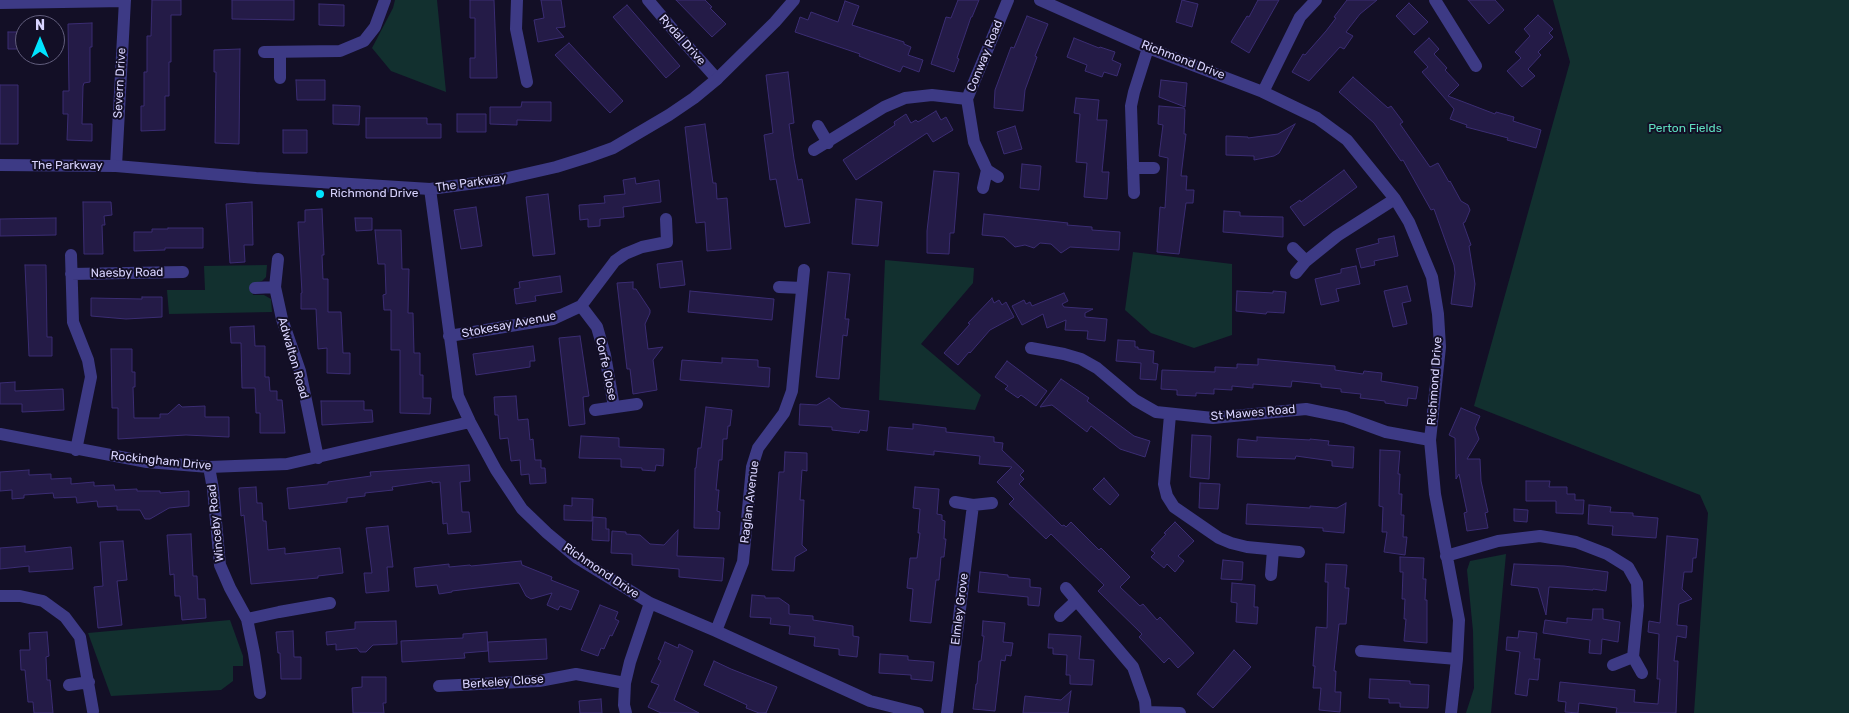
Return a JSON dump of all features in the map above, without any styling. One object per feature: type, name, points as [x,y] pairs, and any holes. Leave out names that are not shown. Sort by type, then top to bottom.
[{"type":"street","points":[[264,52],[340,51],[364,40],[375,26],[386,0]]},
{"type":"street","points":[[517,0],[516,29],[527,82]]},
{"type":"street","name":"Rydal Drive","points":[[648,0],[718,79]]},
{"type":"street","name":"The Parkway","points":[[0,166],[116,166],[256,178],[430,189],[499,180],[556,167],[612,148],[669,115],[718,79],[775,22],[794,0]]},
{"type":"street","name":"Conway Road","points":[[986,170],[974,142],[967,99],[1008,0]]},
{"type":"street","name":"Richmond Drive","points":[[1040,0],[1148,48],[1263,92],[1318,118],[1347,140],[1395,199],[1409,222],[1432,277],[1438,314],[1440,346],[1430,440],[1435,494],[1459,620],[1451,713]]},
{"type":"street","points":[[1263,92],[1300,17],[1316,0]]},
{"type":"street","points":[[1435,0],[1476,66]]},
{"type":"street","points":[[0,3],[125,1]]},
{"type":"street","name":"Severn Drive","points":[[116,166],[125,1]]},
{"type":"street","points":[[1134,192],[1131,106],[1148,48]]},
{"type":"street","points":[[280,52],[280,78]]},
{"type":"street","points":[[814,150],[884,107],[905,98],[932,94],[967,99]]},
{"type":"street","points":[[818,126],[828,142]]},
{"type":"street","points":[[1133,168],[1154,168]]},
{"type":"street","points":[[983,188],[986,170],[998,177]]},
{"type":"street","name":"Richmond Drive","points":[[430,189],[458,396],[496,470],[522,509],[577,558],[650,603],[870,701],[918,713]]},
{"type":"street","points":[[1296,274],[1306,261],[1337,236],[1395,199]]},
{"type":"street","name":"Stokesay Avenue","points":[[449,336],[553,319],[582,306],[615,261],[625,254],[642,247],[667,242],[666,219]]},
{"type":"street","points":[[1293,248],[1306,261]]},
{"type":"street","points":[[71,256],[73,322],[88,360],[91,377],[76,450]]},
{"type":"street","name":"Adwalton Road","points":[[278,259],[275,287],[282,319],[300,371],[318,458]]},
{"type":"street","name":"Raglan Avenue","points":[[716,631],[743,562],[749,491],[758,448],[784,412],[792,391],[804,270]]},
{"type":"street","name":"Naesby Road","points":[[71,274],[183,272]]},
{"type":"street","points":[[255,288],[275,287]]},
{"type":"street","points":[[779,287],[802,288]]},
{"type":"street","name":"Corfe Close","points":[[582,306],[597,327],[605,355],[614,407]]},
{"type":"street","name":"St Mawes Road","points":[[1031,348],[1081,359],[1097,368],[1135,400],[1156,412],[1212,418],[1306,409],[1345,417],[1386,432],[1430,440]]},
{"type":"street","name":"Corfe Close","points":[[595,410],[637,404]]},
{"type":"street","points":[[1170,415],[1164,484],[1167,496],[1174,507],[1219,538],[1247,547],[1299,552]]},
{"type":"street","name":"Rockingham Drive","points":[[0,434],[147,462],[209,467],[287,464],[470,422]]},
{"type":"street","name":"Winceby Road","points":[[209,467],[214,490],[220,565],[246,619],[254,653],[260,693]]},
{"type":"street","points":[[955,502],[973,505],[992,503]]},
{"type":"street","name":"Elmley Grove","points":[[947,713],[973,505]]},
{"type":"street","points":[[1446,556],[1498,541],[1540,536],[1576,542],[1607,554],[1628,567],[1637,583],[1638,606],[1633,657],[1642,673]]},
{"type":"street","points":[[1271,575],[1273,550]]},
{"type":"street","points":[[1066,588],[1133,667],[1141,687],[1146,712],[1180,713]]},
{"type":"street","points":[[0,596],[20,596],[43,601],[65,617],[80,637],[93,711]]},
{"type":"street","points":[[1060,616],[1076,601]]},
{"type":"street","points":[[246,619],[330,603]]},
{"type":"street","points":[[626,713],[624,705],[625,683],[650,603]]},
{"type":"street","points":[[1361,651],[1457,660]]},
{"type":"street","points":[[1613,665],[1633,657]]},
{"type":"street","name":"Berkeley Close","points":[[439,686],[539,681],[576,674],[625,683]]},
{"type":"street","points":[[69,685],[89,682]]},
{"type":"green space","points":[[395,0],[437,0],[446,92],[391,71],[372,48],[393,8]]},
{"type":"green space","name":"Perton Fields","points":[[1553,0],[1849,0],[1849,713],[1694,713],[1708,513],[1700,495],[1474,406],[1570,62]]},
{"type":"green space","points":[[1133,252],[1232,264],[1232,335],[1194,348],[1151,333],[1125,310]]},
{"type":"green space","points":[[885,260],[974,268],[973,283],[921,344],[981,395],[975,410],[879,400]]},
{"type":"green space","points":[[267,265],[266,277],[262,281],[251,284],[253,295],[264,295],[271,299],[272,312],[169,314],[167,290],[205,290],[204,266]]},
{"type":"green space","points":[[1506,554],[1491,713],[1466,713],[1474,688],[1473,631],[1467,570],[1470,561]]},
{"type":"green space","points":[[230,620],[243,656],[243,666],[233,666],[233,681],[221,690],[111,696],[88,633]]},
{"type":"building","points":[[152,0],[181,0],[181,15],[171,15],[171,62],[169,62],[169,96],[165,96],[165,130],[141,131],[141,106],[144,106],[144,72],[147,72],[147,36],[151,36]]},
{"type":"building","points":[[232,0],[294,0],[294,20],[232,19]]},
{"type":"building","points":[[470,0],[494,0],[497,78],[470,78],[470,58],[475,58],[475,18],[470,18]]},
{"type":"building","points":[[541,0],[561,0],[565,27],[556,28],[564,37],[538,42],[534,20],[544,18]]},
{"type":"building","points":[[676,0],[705,0],[712,7],[710,8],[726,24],[712,37]]},
{"type":"building","points":[[958,0],[979,0],[971,17],[954,72],[931,64],[946,17],[951,18]]},
{"type":"building","points":[[1182,0],[1198,4],[1192,27],[1176,22]]},
{"type":"building","points":[[1258,0],[1279,0],[1249,53],[1231,42],[1247,16],[1249,17]]},
{"type":"building","points":[[1347,0],[1377,0],[1360,14],[1346,32],[1353,36],[1344,49],[1340,47],[1309,81],[1292,72],[1303,54],[1305,55],[1336,18],[1334,17]]},
{"type":"building","points":[[1468,0],[1495,0],[1504,10],[1489,24]]},
{"type":"building","points":[[845,1],[859,6],[852,25],[904,42],[904,44],[911,47],[908,55],[923,60],[919,72],[903,66],[900,72],[859,56],[860,54],[795,32],[800,17],[808,20],[811,12],[838,22]]},
{"type":"building","points":[[1409,3],[1428,22],[1414,35],[1396,16]]},
{"type":"building","points":[[319,4],[344,5],[344,26],[319,25]]},
{"type":"building","points":[[627,5],[680,66],[666,78],[613,17]]},
{"type":"building","points":[[1538,15],[1553,29],[1549,33],[1553,37],[1538,52],[1541,55],[1528,69],[1535,76],[1522,87],[1507,71],[1521,58],[1515,52],[1530,36],[1524,29]]},
{"type":"building","points":[[1027,16],[1048,24],[1035,56],[1037,57],[1025,90],[1023,111],[994,108],[995,90],[1011,47],[1014,48]]},
{"type":"building","points":[[92,23],[90,82],[84,83],[83,86],[82,124],[92,124],[92,141],[67,140],[68,114],[63,114],[63,91],[69,91],[68,24]]},
{"type":"building","points":[[8,32],[15,32],[15,49],[8,49]]},
{"type":"building","points":[[1074,38],[1115,52],[1112,60],[1121,64],[1117,76],[1104,72],[1102,77],[1085,71],[1087,65],[1067,57]]},
{"type":"building","points":[[1429,38],[1439,49],[1434,54],[1459,85],[1448,96],[1495,114],[1496,112],[1514,117],[1513,121],[1541,130],[1536,148],[1507,140],[1508,138],[1466,127],[1467,125],[1450,119],[1454,109],[1422,72],[1428,67],[1414,52]]},
{"type":"building","points":[[569,43],[623,101],[610,113],[555,55]]},
{"type":"building","points":[[240,49],[239,144],[215,143],[216,72],[214,72],[214,50]]},
{"type":"building","points":[[788,72],[794,123],[789,124],[794,159],[798,180],[802,179],[810,223],[785,227],[776,179],[770,180],[764,135],[773,133],[766,75]]},
{"type":"building","points":[[1353,77],[1388,108],[1391,106],[1403,122],[1400,124],[1430,167],[1438,163],[1461,201],[1468,205],[1470,210],[1463,223],[1471,245],[1469,246],[1475,284],[1472,307],[1451,304],[1455,273],[1454,265],[1434,209],[1431,210],[1403,160],[1401,161],[1374,123],[1339,92]]},
{"type":"building","points":[[296,80],[325,80],[325,100],[297,100]]},
{"type":"building","points":[[1161,80],[1187,83],[1185,107],[1159,97]]},
{"type":"building","points":[[0,85],[18,85],[18,144],[0,144]]},
{"type":"building","points":[[1076,98],[1099,100],[1097,120],[1107,120],[1102,172],[1109,172],[1107,199],[1084,197],[1087,163],[1076,162],[1080,114],[1074,113]]},
{"type":"building","points":[[522,102],[551,102],[551,121],[517,120],[517,125],[490,124],[490,107],[521,107]]},
{"type":"building","points":[[333,105],[360,106],[359,125],[333,124]]},
{"type":"building","points":[[1159,106],[1184,108],[1185,110],[1184,134],[1186,134],[1181,176],[1187,176],[1186,190],[1194,190],[1193,203],[1186,203],[1179,254],[1157,252],[1160,207],[1165,208],[1168,158],[1159,156],[1163,125],[1158,124]]},
{"type":"building","points":[[936,111],[941,120],[946,117],[953,130],[933,142],[927,133],[856,180],[843,160],[895,125],[894,122],[906,114],[911,123],[916,120],[918,122]]},
{"type":"building","points":[[457,114],[486,114],[486,132],[457,132]]},
{"type":"building","points":[[366,118],[427,118],[427,124],[441,124],[441,138],[366,138]]},
{"type":"building","points":[[705,124],[713,183],[716,183],[717,199],[727,198],[731,249],[707,251],[705,222],[696,223],[685,127]]},
{"type":"building","points":[[1295,124],[1279,153],[1274,156],[1254,160],[1254,156],[1226,155],[1226,136],[1248,138],[1278,134]]},
{"type":"building","points":[[1015,126],[1022,149],[1004,154],[997,132]]},
{"type":"building","points":[[283,130],[307,130],[307,153],[283,153]]},
{"type":"building","points":[[1022,164],[1041,166],[1039,190],[1020,188]]},
{"type":"building","points":[[1344,170],[1357,187],[1304,226],[1290,207],[1300,200],[1301,202]]},
{"type":"building","points":[[934,171],[959,173],[954,233],[950,233],[949,254],[927,253],[927,231]]},
{"type":"building","points":[[635,178],[636,184],[659,180],[661,202],[623,207],[624,217],[600,219],[600,226],[588,227],[588,219],[580,220],[579,205],[605,203],[604,196],[625,194],[623,180]]},
{"type":"building","points":[[548,194],[555,254],[533,256],[526,197]]},
{"type":"building","points":[[856,199],[882,202],[878,246],[852,244]]},
{"type":"building","points":[[83,202],[111,202],[112,215],[104,216],[105,225],[102,225],[103,254],[84,254]]},
{"type":"building","points":[[252,202],[253,245],[244,245],[245,262],[230,263],[226,204]]},
{"type":"building","points":[[476,207],[482,246],[461,249],[454,210]]},
{"type":"building","points":[[322,209],[323,279],[328,279],[328,312],[341,312],[343,353],[350,353],[350,374],[327,373],[327,348],[318,349],[316,309],[301,309],[302,293],[298,222],[305,222],[305,210]]},
{"type":"building","points":[[1224,211],[1240,212],[1240,216],[1283,217],[1283,237],[1223,232]]},
{"type":"building","points":[[984,214],[1068,223],[1067,225],[1092,227],[1092,230],[1120,232],[1119,250],[1070,247],[1061,253],[1051,244],[1040,243],[1034,248],[1025,245],[1015,247],[1004,237],[982,235]]},
{"type":"building","points":[[56,218],[56,235],[0,236],[0,219]]},
{"type":"building","points":[[355,218],[372,218],[372,230],[356,231]]},
{"type":"building","points":[[203,228],[203,248],[165,248],[165,250],[134,251],[134,232],[152,232],[152,229]]},
{"type":"building","points":[[375,230],[401,230],[402,269],[409,269],[408,313],[413,313],[414,353],[420,353],[420,375],[423,375],[423,398],[431,398],[430,414],[400,413],[400,350],[391,350],[391,310],[384,310],[383,295],[386,294],[385,264],[378,264]]},
{"type":"building","points":[[1394,236],[1398,256],[1374,261],[1375,265],[1361,268],[1356,249],[1379,243],[1378,239]]},
{"type":"building","points":[[682,261],[685,285],[660,288],[657,264]]},
{"type":"building","points":[[25,265],[46,265],[47,337],[52,337],[52,356],[29,356]]},
{"type":"building","points":[[1356,266],[1360,284],[1336,289],[1339,301],[1321,305],[1315,279],[1341,273],[1341,269]]},
{"type":"building","points":[[828,272],[850,274],[845,319],[849,319],[847,336],[843,335],[839,379],[816,377]]},
{"type":"building","points":[[560,276],[562,292],[535,296],[536,301],[516,304],[514,289],[520,288],[519,282]]},
{"type":"building","points":[[633,282],[633,289],[636,289],[650,310],[645,324],[648,349],[663,347],[653,360],[657,390],[633,394],[630,369],[627,369],[617,283]]},
{"type":"building","points":[[1407,286],[1411,301],[1402,303],[1407,324],[1393,327],[1384,291]]},
{"type":"building","points":[[690,291],[774,299],[772,320],[688,312]]},
{"type":"building","points":[[1237,291],[1286,292],[1284,313],[1267,312],[1266,314],[1236,311]]},
{"type":"building","points":[[1064,293],[1068,301],[1062,304],[1064,307],[1093,309],[1085,313],[1085,317],[1107,319],[1105,341],[1087,339],[1088,331],[1065,330],[1066,320],[1047,328],[1043,314],[1022,325],[1012,306],[1024,300],[1026,304],[1030,302],[1032,306]]},
{"type":"building","points":[[142,297],[162,297],[162,317],[126,319],[91,316],[91,298],[142,299]]},
{"type":"building","points":[[992,298],[994,303],[999,300],[1002,305],[1006,302],[1014,317],[990,330],[958,365],[944,353],[970,324],[968,323]]},
{"type":"building","points":[[254,326],[255,346],[265,346],[265,377],[269,377],[270,391],[277,391],[277,400],[282,400],[285,433],[260,433],[260,413],[256,413],[255,388],[242,388],[241,343],[231,343],[230,327]]},
{"type":"building","points":[[580,336],[589,396],[583,397],[585,424],[569,426],[559,338]]},
{"type":"building","points":[[1118,340],[1135,341],[1135,347],[1138,347],[1138,349],[1154,351],[1153,363],[1158,364],[1156,380],[1140,379],[1141,363],[1116,361]]},
{"type":"building","points":[[533,346],[535,361],[530,361],[530,367],[476,375],[473,354]]},
{"type":"building","points":[[111,349],[132,349],[132,372],[135,372],[135,387],[133,387],[134,418],[160,418],[160,414],[168,414],[179,404],[182,407],[205,406],[205,417],[229,417],[229,437],[186,435],[118,439],[118,408],[112,408]]},
{"type":"building","points":[[722,358],[758,360],[758,367],[770,368],[769,387],[680,380],[682,360],[722,363]]},
{"type":"building","points":[[1258,359],[1335,366],[1335,370],[1363,374],[1364,371],[1382,373],[1381,381],[1418,387],[1416,399],[1408,398],[1407,406],[1385,403],[1385,401],[1360,398],[1361,394],[1341,392],[1341,389],[1321,387],[1321,384],[1292,381],[1291,387],[1253,384],[1253,388],[1232,386],[1232,390],[1214,389],[1214,394],[1196,393],[1196,396],[1177,395],[1177,390],[1161,389],[1162,370],[1215,372],[1215,367],[1237,368],[1237,364],[1258,365]]},
{"type":"building","points":[[1007,361],[1047,391],[1036,406],[1021,395],[1018,398],[1005,389],[1008,386],[995,377]]},
{"type":"building","points":[[1061,379],[1089,398],[1087,401],[1134,436],[1150,441],[1145,457],[1120,449],[1091,426],[1087,432],[1052,405],[1040,407]]},
{"type":"building","points":[[15,382],[15,391],[63,389],[64,410],[22,412],[22,404],[0,404],[0,383]]},
{"type":"building","points":[[516,396],[518,420],[528,419],[530,440],[533,439],[535,460],[541,460],[541,468],[545,468],[546,483],[530,484],[529,474],[521,475],[520,460],[511,461],[508,438],[500,439],[498,415],[495,415],[494,397]]},
{"type":"building","points":[[829,398],[841,408],[869,411],[867,431],[860,430],[859,433],[832,430],[832,427],[799,425],[800,404],[817,405]]},
{"type":"building","points":[[321,401],[364,401],[364,410],[372,410],[373,422],[322,425]]},
{"type":"building","points":[[706,407],[732,410],[727,439],[723,439],[722,460],[719,460],[716,490],[719,490],[717,511],[720,512],[719,529],[694,528],[695,468],[698,448],[701,448]]},
{"type":"building","points":[[1461,408],[1480,416],[1475,428],[1479,439],[1467,459],[1480,459],[1481,481],[1488,512],[1485,513],[1488,528],[1467,531],[1464,513],[1467,512],[1459,474],[1456,479],[1455,438],[1449,435]]},
{"type":"building","points":[[913,424],[946,428],[946,432],[994,437],[994,442],[1003,443],[1002,450],[1024,471],[1020,475],[1024,479],[1019,484],[1062,526],[1066,527],[1071,522],[1099,550],[1101,548],[1130,577],[1120,587],[1140,606],[1143,604],[1157,620],[1160,617],[1194,653],[1178,668],[1169,658],[1164,663],[1139,637],[1142,634],[1098,591],[1104,585],[1051,534],[1046,539],[1009,504],[1014,499],[997,482],[1012,467],[979,464],[980,456],[934,451],[934,455],[887,450],[889,427],[913,429]]},
{"type":"building","points":[[1192,435],[1211,436],[1209,479],[1190,477]]},
{"type":"building","points":[[581,436],[619,438],[619,447],[664,449],[663,466],[656,465],[655,471],[642,470],[642,468],[621,467],[621,459],[579,458]]},
{"type":"building","points":[[1257,437],[1310,439],[1329,441],[1328,445],[1354,447],[1353,468],[1332,466],[1332,461],[1296,456],[1295,459],[1237,457],[1238,439],[1257,441]]},
{"type":"building","points":[[1380,450],[1400,451],[1398,474],[1400,474],[1399,494],[1402,494],[1401,515],[1404,515],[1403,537],[1407,537],[1405,555],[1384,552],[1387,532],[1382,532],[1383,507],[1379,506]]},
{"type":"building","points":[[785,452],[807,453],[807,471],[802,470],[800,500],[804,500],[802,545],[807,550],[795,557],[794,571],[772,570],[779,472],[784,472]]},
{"type":"building","points":[[469,465],[470,481],[460,482],[462,512],[469,512],[471,532],[448,534],[447,523],[443,524],[440,482],[432,483],[432,481],[392,487],[393,490],[365,493],[365,496],[347,498],[347,502],[289,509],[287,488],[328,484],[328,482],[371,476],[370,472]]},
{"type":"building","points":[[29,470],[29,475],[51,474],[51,479],[71,478],[71,484],[94,482],[94,486],[114,485],[115,490],[137,489],[137,491],[160,491],[160,493],[189,491],[189,506],[169,508],[150,519],[145,519],[140,510],[117,510],[117,506],[98,507],[97,501],[77,503],[76,497],[54,498],[53,493],[24,495],[24,498],[12,499],[12,490],[0,491],[0,472]]},
{"type":"building","points":[[1104,478],[1119,495],[1110,505],[1093,489]]},
{"type":"building","points":[[1526,481],[1550,481],[1549,487],[1567,487],[1567,494],[1575,494],[1575,500],[1584,500],[1583,514],[1556,513],[1556,501],[1526,501]]},
{"type":"building","points":[[1200,483],[1220,484],[1218,509],[1199,508]]},
{"type":"building","points":[[256,487],[257,503],[262,503],[263,521],[266,521],[268,550],[285,548],[285,554],[340,548],[343,573],[318,576],[318,578],[251,584],[244,515],[241,516],[239,488]]},
{"type":"building","points":[[915,487],[939,489],[937,514],[942,515],[942,520],[945,521],[944,557],[941,557],[939,580],[936,580],[931,623],[910,621],[913,589],[907,588],[910,558],[917,558],[920,533],[918,533],[920,509],[913,508]]},
{"type":"building","points":[[572,498],[593,499],[592,521],[564,520],[564,505],[572,506]]},
{"type":"building","points":[[1346,503],[1344,533],[1323,531],[1323,528],[1246,524],[1247,504],[1337,508]]},
{"type":"building","points":[[1589,505],[1611,507],[1610,512],[1633,513],[1633,516],[1658,518],[1656,538],[1612,535],[1613,526],[1588,524]]},
{"type":"building","points":[[1514,509],[1528,510],[1527,522],[1514,521]]},
{"type":"building","points":[[593,517],[606,518],[606,529],[609,529],[609,541],[592,540]]},
{"type":"building","points":[[1175,522],[1194,541],[1178,556],[1184,561],[1175,572],[1167,564],[1164,568],[1151,557],[1155,553],[1151,550]]},
{"type":"building","points":[[388,526],[393,567],[387,567],[389,591],[366,593],[364,573],[372,573],[366,528]]},
{"type":"building","points":[[678,530],[677,556],[724,558],[722,581],[679,577],[679,569],[632,565],[632,554],[611,553],[612,531],[640,535],[650,544],[664,545]]},
{"type":"building","points":[[191,534],[193,576],[197,576],[198,599],[205,599],[206,618],[182,620],[180,596],[175,596],[174,574],[170,575],[167,535]]},
{"type":"building","points":[[1667,536],[1698,539],[1696,558],[1693,558],[1692,572],[1684,572],[1682,589],[1692,599],[1679,604],[1677,625],[1687,626],[1686,638],[1677,636],[1674,661],[1678,661],[1676,713],[1616,713],[1617,708],[1579,703],[1578,713],[1565,712],[1566,702],[1558,701],[1560,682],[1635,690],[1634,702],[1658,704],[1660,679],[1657,679],[1659,634],[1648,632],[1649,621],[1660,623]]},
{"type":"building","points":[[123,541],[127,580],[117,581],[122,625],[98,628],[94,587],[103,586],[100,542]]},
{"type":"building","points":[[25,546],[25,552],[71,547],[73,569],[29,572],[29,566],[0,569],[0,548]]},
{"type":"building","points":[[1400,557],[1424,558],[1423,579],[1426,579],[1427,643],[1404,641],[1406,619],[1404,619],[1405,599],[1402,599],[1403,572],[1400,572]]},
{"type":"building","points":[[1223,560],[1243,562],[1242,580],[1221,579]]},
{"type":"building","points":[[521,561],[522,565],[552,577],[551,580],[579,591],[571,610],[560,606],[558,610],[547,605],[552,593],[531,599],[526,596],[519,583],[439,594],[437,585],[416,587],[414,568],[449,564],[449,567],[471,566]]},
{"type":"building","points":[[1326,564],[1347,565],[1345,588],[1349,588],[1346,624],[1339,624],[1334,671],[1336,671],[1335,692],[1341,692],[1340,712],[1319,710],[1321,688],[1313,688],[1316,627],[1327,628],[1328,582],[1325,582]]},
{"type":"building","points":[[1514,564],[1564,566],[1608,572],[1606,591],[1549,587],[1546,615],[1538,588],[1511,585]]},
{"type":"building","points":[[980,572],[1030,579],[1030,587],[1041,588],[1039,606],[1028,605],[1028,597],[978,592]]},
{"type":"building","points":[[1232,583],[1255,585],[1254,607],[1258,607],[1257,624],[1236,622],[1237,603],[1231,602]]},
{"type":"building","points":[[752,595],[765,596],[765,598],[779,598],[789,605],[789,614],[813,616],[813,620],[853,626],[853,636],[859,637],[857,657],[839,655],[839,649],[814,646],[815,637],[789,634],[790,626],[770,624],[771,618],[750,617]]},
{"type":"building","points":[[600,605],[618,612],[615,619],[619,621],[612,636],[610,635],[604,649],[601,648],[598,656],[581,650]]},
{"type":"building","points":[[1593,609],[1603,609],[1603,619],[1620,622],[1618,642],[1602,639],[1601,654],[1589,653],[1590,640],[1543,633],[1545,620],[1567,623],[1567,618],[1592,620]]},
{"type":"building","points":[[396,621],[397,644],[373,645],[366,652],[360,652],[357,648],[336,650],[336,644],[327,645],[326,632],[355,629],[355,622]]},
{"type":"building","points":[[983,621],[1005,623],[1003,642],[1013,643],[1011,656],[1006,655],[1005,661],[1001,660],[995,711],[973,709],[984,636],[982,636]]},
{"type":"building","points":[[293,631],[294,657],[301,657],[301,679],[281,679],[280,653],[278,653],[276,632]]},
{"type":"building","points":[[1519,631],[1537,633],[1534,659],[1540,659],[1538,680],[1529,679],[1527,696],[1515,694],[1520,652],[1506,650],[1507,637],[1518,638]]},
{"type":"building","points":[[47,632],[49,656],[46,657],[47,680],[50,680],[53,713],[34,713],[33,702],[28,702],[25,670],[21,670],[20,650],[30,650],[29,633]]},
{"type":"building","points":[[487,632],[488,651],[464,653],[465,658],[402,662],[401,641],[463,638],[463,634]]},
{"type":"building","points":[[1049,634],[1081,636],[1079,659],[1094,660],[1092,685],[1070,684],[1070,675],[1066,675],[1067,655],[1053,654],[1053,648],[1048,648]]},
{"type":"building","points":[[546,639],[547,659],[489,662],[488,642]]},
{"type":"building","points":[[665,642],[678,648],[679,644],[693,651],[674,700],[699,713],[661,713],[648,707],[659,685],[651,682],[661,661],[658,659]]},
{"type":"building","points":[[1234,650],[1251,667],[1213,708],[1197,694]]},
{"type":"building","points":[[880,654],[908,656],[908,660],[934,662],[932,681],[911,679],[911,675],[879,673]]},
{"type":"building","points":[[714,661],[777,687],[766,713],[759,713],[746,708],[747,705],[704,685]]},
{"type":"building","points":[[362,677],[386,677],[386,703],[383,703],[384,713],[353,713],[352,688],[362,687]]},
{"type":"building","points":[[1370,679],[1410,681],[1410,684],[1429,685],[1428,708],[1400,707],[1400,703],[1389,703],[1389,699],[1369,698]]},
{"type":"building","points":[[1071,691],[1068,713],[1023,713],[1025,696],[1061,700]]},
{"type":"building","points":[[601,699],[602,713],[580,713],[579,701]]},
{"type":"place","name":"Richmond Drive","points":[[320,194]]}]
